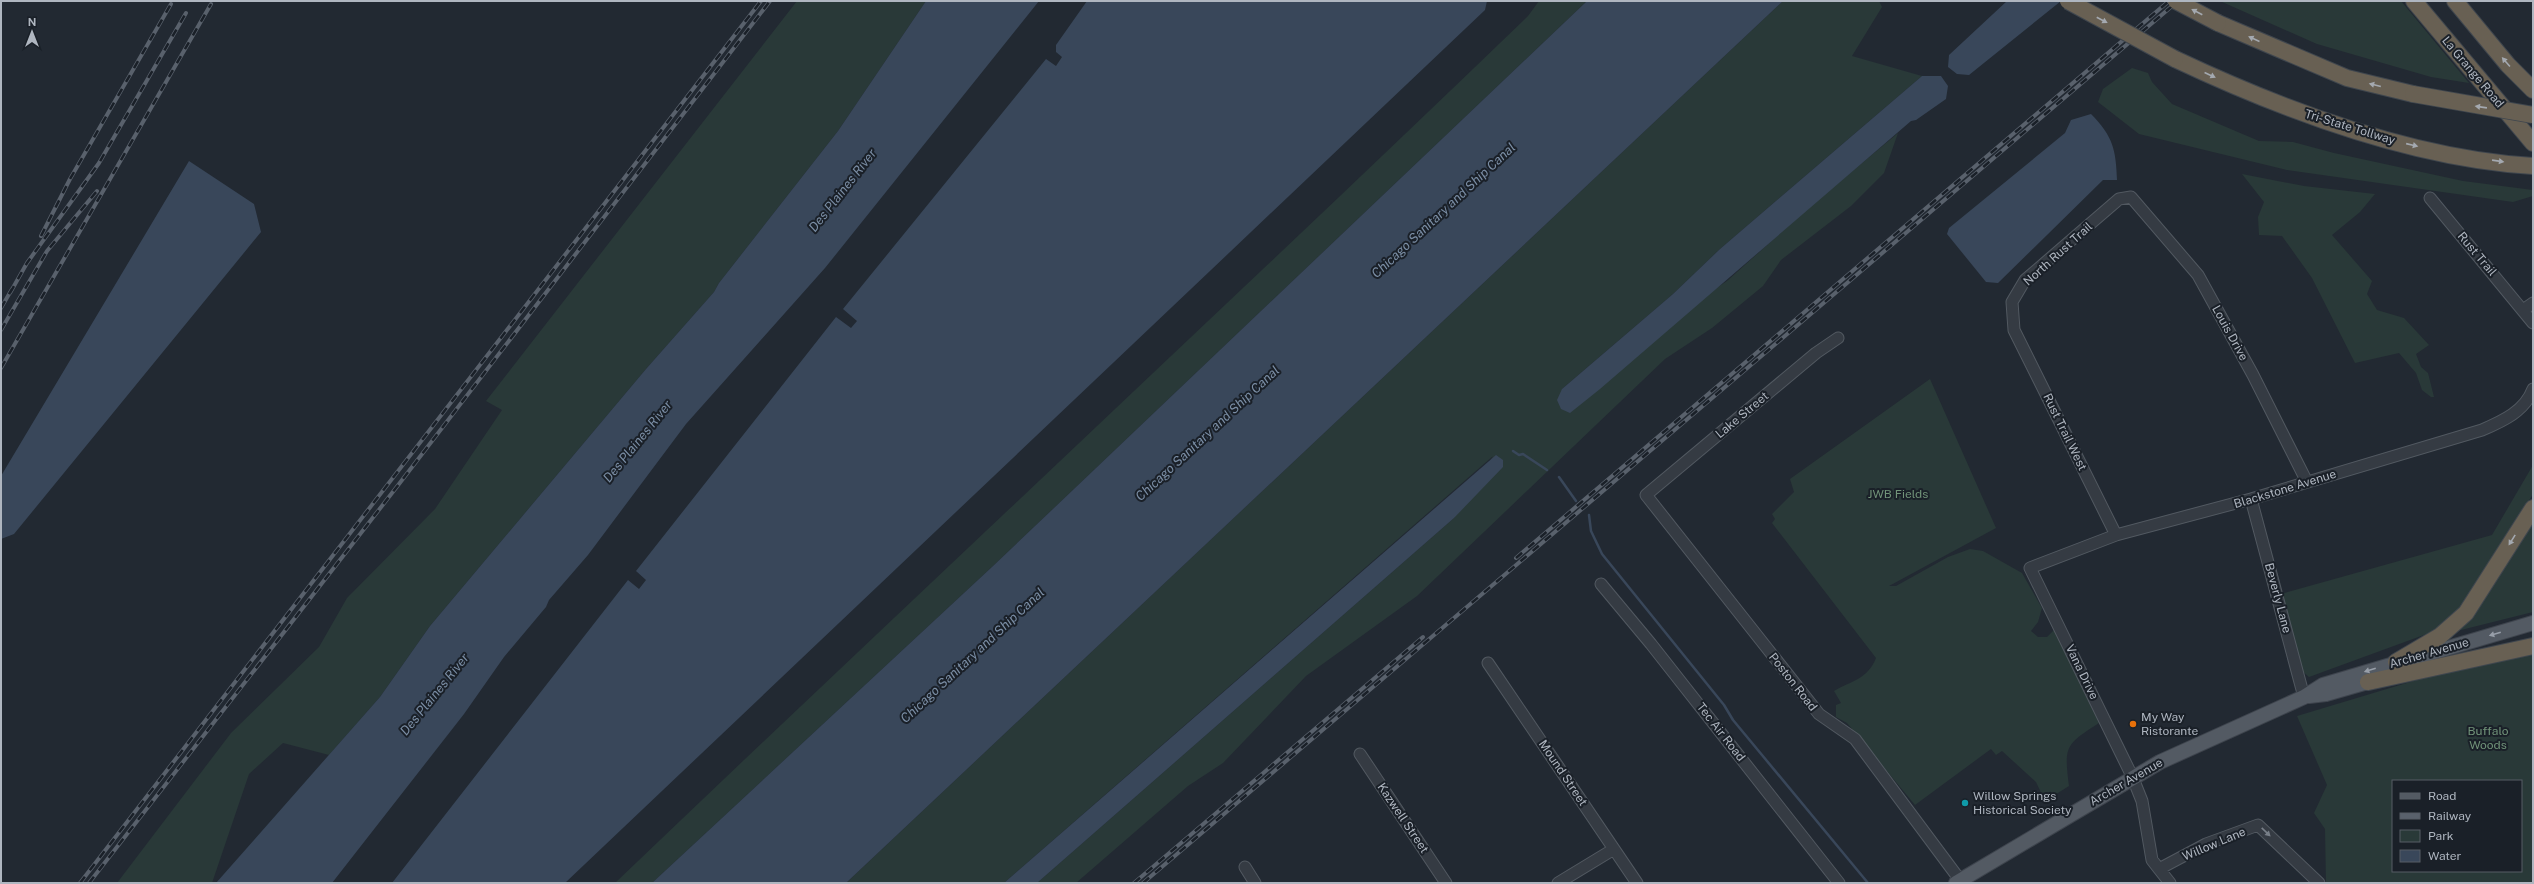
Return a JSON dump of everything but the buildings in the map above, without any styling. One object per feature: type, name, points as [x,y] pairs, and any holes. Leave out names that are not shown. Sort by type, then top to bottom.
[{"type":"highway","name":"Tri-State Tollway","points":[[2068,1],[2175,59],[2239,89],[2316,118],[2411,146],[2463,156],[2533,166]]},
{"type":"highway","points":[[2176,1],[2218,23],[2347,78],[2413,94],[2533,115]]},
{"type":"highway","name":"La Grange Road","points":[[2414,1],[2533,143]]},
{"type":"highway","points":[[2455,1],[2508,65],[2533,90]]},
{"type":"highway","points":[[2396,662],[2440,636],[2466,613],[2533,508]]},
{"type":"highway","points":[[2368,682],[2533,646]]},
{"type":"main road","name":"Archer Avenue","points":[[1958,882],[2132,776],[2238,725],[2304,697],[2323,685],[2396,662],[2533,624]]},
{"type":"main road","name":"Archer Avenue","points":[[2304,697],[2326,694],[2533,638]]},
{"type":"street","name":"North Rust Trail","points":[[2014,330],[2012,302],[2025,280],[2119,199],[2131,198]]},
{"type":"street","name":"Louis Drive","points":[[2131,198],[2198,275],[2253,375],[2307,482]]},
{"type":"street","name":"Rust Trail","points":[[2430,198],[2524,310],[2533,323]]},
{"type":"street","points":[[2524,310],[2533,303]]},
{"type":"street","name":"Rust Trail West","points":[[2014,330],[2116,535]]},
{"type":"street","name":"Lake Street","points":[[1646,495],[1816,353],[1838,338]]},
{"type":"street","name":"Blackstone Avenue","points":[[2030,568],[2116,535],[2251,499],[2482,430],[2504,421],[2519,409],[2532,392]]},
{"type":"street","name":"Poston Road","points":[[1646,495],[1819,714],[1855,739],[1958,882]]},
{"type":"street","name":"Beverly Lane","points":[[2251,499],[2304,697]]},
{"type":"street","name":"Vana Drive","points":[[2030,568],[2132,776]]},
{"type":"street","name":"Tec Air Road","points":[[1601,584],[1661,656],[1839,883]]},
{"type":"street","name":"Mound Street","points":[[1488,663],[1637,883]]},
{"type":"street","name":"Kazwell Street","points":[[1360,754],[1446,883]]},
{"type":"street","points":[[2132,776],[2143,807],[2152,860],[2170,883]]},
{"type":"street","name":"Willow Lane","points":[[2159,869],[2206,844],[2258,825],[2319,883]]},
{"type":"street","points":[[1558,883],[1614,849]]},
{"type":"street","points":[[1244,866],[1256,883]]},
{"type":"green space","points":[[797,1],[926,1],[838,131],[719,283],[714,292],[646,369],[430,626],[380,697],[329,755],[283,743],[249,774],[212,883],[117,883],[231,733],[319,647],[347,598],[435,509],[502,410],[486,401]]},
{"type":"green space","points":[[1539,1],[1587,1],[993,566],[652,883],[615,883],[1414,125],[1528,16]]},
{"type":"green space","points":[[1783,1],[1879,1],[1882,7],[1852,56],[1922,76],[1720,249],[1673,294],[1562,389],[1727,281],[1814,203],[1898,133],[1884,173],[1851,206],[1781,260],[1763,286],[1712,328],[1665,359],[1417,596],[1306,676],[1223,763],[1188,786],[1076,883],[1037,883],[1454,518],[1493,456],[1004,883],[846,883]]},
{"type":"green space","points":[[2220,1],[2401,1],[2469,83],[2431,77],[2317,44]]},
{"type":"green space","points":[[2132,68],[2148,73],[2152,82],[2172,104],[2259,141],[2293,142],[2334,153],[2463,181],[2533,190],[2533,196],[2513,202],[2287,170],[2139,134],[2098,102],[2103,89]]},
{"type":"green space","points":[[2242,174],[2304,186],[2375,194],[2360,212],[2332,235],[2372,281],[2367,294],[2377,310],[2404,318],[2429,345],[2416,354],[2421,367],[2428,373],[2434,397],[2431,397],[2422,390],[2416,373],[2399,353],[2355,363],[2312,278],[2282,236],[2259,235],[2258,217],[2264,202]]},
{"type":"green space","name":"JWB Fields","points":[[1930,379],[1996,528],[1889,586],[1896,586],[1948,557],[1970,549],[1983,551],[2022,573],[2042,608],[2038,622],[2031,631],[2038,637],[2047,637],[2054,630],[2099,723],[2079,736],[2069,748],[2067,754],[2067,773],[2069,786],[2045,801],[2036,782],[2002,751],[1996,755],[1991,749],[1915,805],[1847,723],[1836,717],[1836,705],[1841,703],[1834,691],[1864,675],[1873,665],[1876,658],[1772,523],[1775,519],[1772,514],[1794,492],[1790,479]]},
{"type":"green space","points":[[2533,465],[2533,494],[2462,609],[2432,632],[2309,677],[2303,672],[2281,594],[2492,535]]},
{"type":"green space","points":[[2533,518],[2533,612],[2457,631]]},
{"type":"green space","name":"Buffalo Woods","points":[[2533,652],[2533,883],[2326,883],[2325,829],[2314,813],[2327,785],[2297,716],[2420,679]]},
{"type":"water","name":"Des Plaines River","points":[[926,1],[1039,1],[825,268],[686,424],[588,555],[549,600],[546,607],[504,657],[464,714],[332,883],[216,883],[380,697],[430,626],[646,369],[714,292],[719,283],[838,131]]},
{"type":"water","points":[[1087,1],[1487,1],[1485,10],[565,883],[392,883],[628,580],[639,589],[646,580],[636,571],[836,317],[851,328],[857,321],[843,309],[1046,59],[1056,66],[1062,57],[1056,52],[1056,45]]},
{"type":"water","name":"Chicago Sanitary and Ship Canal","points":[[1587,1],[1783,1],[846,883],[652,883],[993,566]]},
{"type":"water","points":[[2007,1],[2061,1],[1969,75],[1957,74],[1948,67],[1949,55]]},
{"type":"water","points":[[1922,76],[1941,76],[1948,86],[1946,99],[1916,120],[1911,121],[1600,389],[1570,413],[1561,409],[1557,400],[1562,389],[1673,294],[1720,249]]},
{"type":"water","points":[[2091,114],[2104,129],[2112,144],[2116,160],[2117,180],[2103,180],[1998,283],[1986,282],[1947,234],[1949,228],[2065,133],[2071,120]]},
{"type":"water","points":[[189,161],[254,204],[261,232],[14,534],[1,539],[1,476]]},
{"type":"water","points":[[1496,455],[1503,460],[1503,467],[1454,518],[1037,883],[1004,883]]},
{"type":"waterway","points":[[1513,451],[1519,455],[1523,454],[1547,470]]},
{"type":"waterway","points":[[1559,477],[1576,501]]},
{"type":"waterway","points":[[1589,515],[1591,531],[1602,554],[1724,705],[1733,720],[1868,883]]},
{"type":"railway","points":[[80,883],[761,1]]},
{"type":"railway","points":[[89,883],[399,484],[770,1]]},
{"type":"railway","points":[[1516,558],[2169,1]]},
{"type":"railway","points":[[1143,883],[2178,1]]},
{"type":"railway","points":[[41,236],[70,179],[171,4]]},
{"type":"railway","points":[[1,368],[211,4]]},
{"type":"railway","points":[[10,293],[27,263],[99,163],[186,13]]},
{"type":"railway","points":[[1,330],[47,251],[97,191]]},
{"type":"railway","points":[[1,308],[12,289]]},
{"type":"railway","points":[[1134,883],[1423,637]]},
{"type":"place","name":"My Way Ristorante","points":[[2133,724]]},
{"type":"place","name":"Willow Springs Historical Society","points":[[1965,803]]}]
